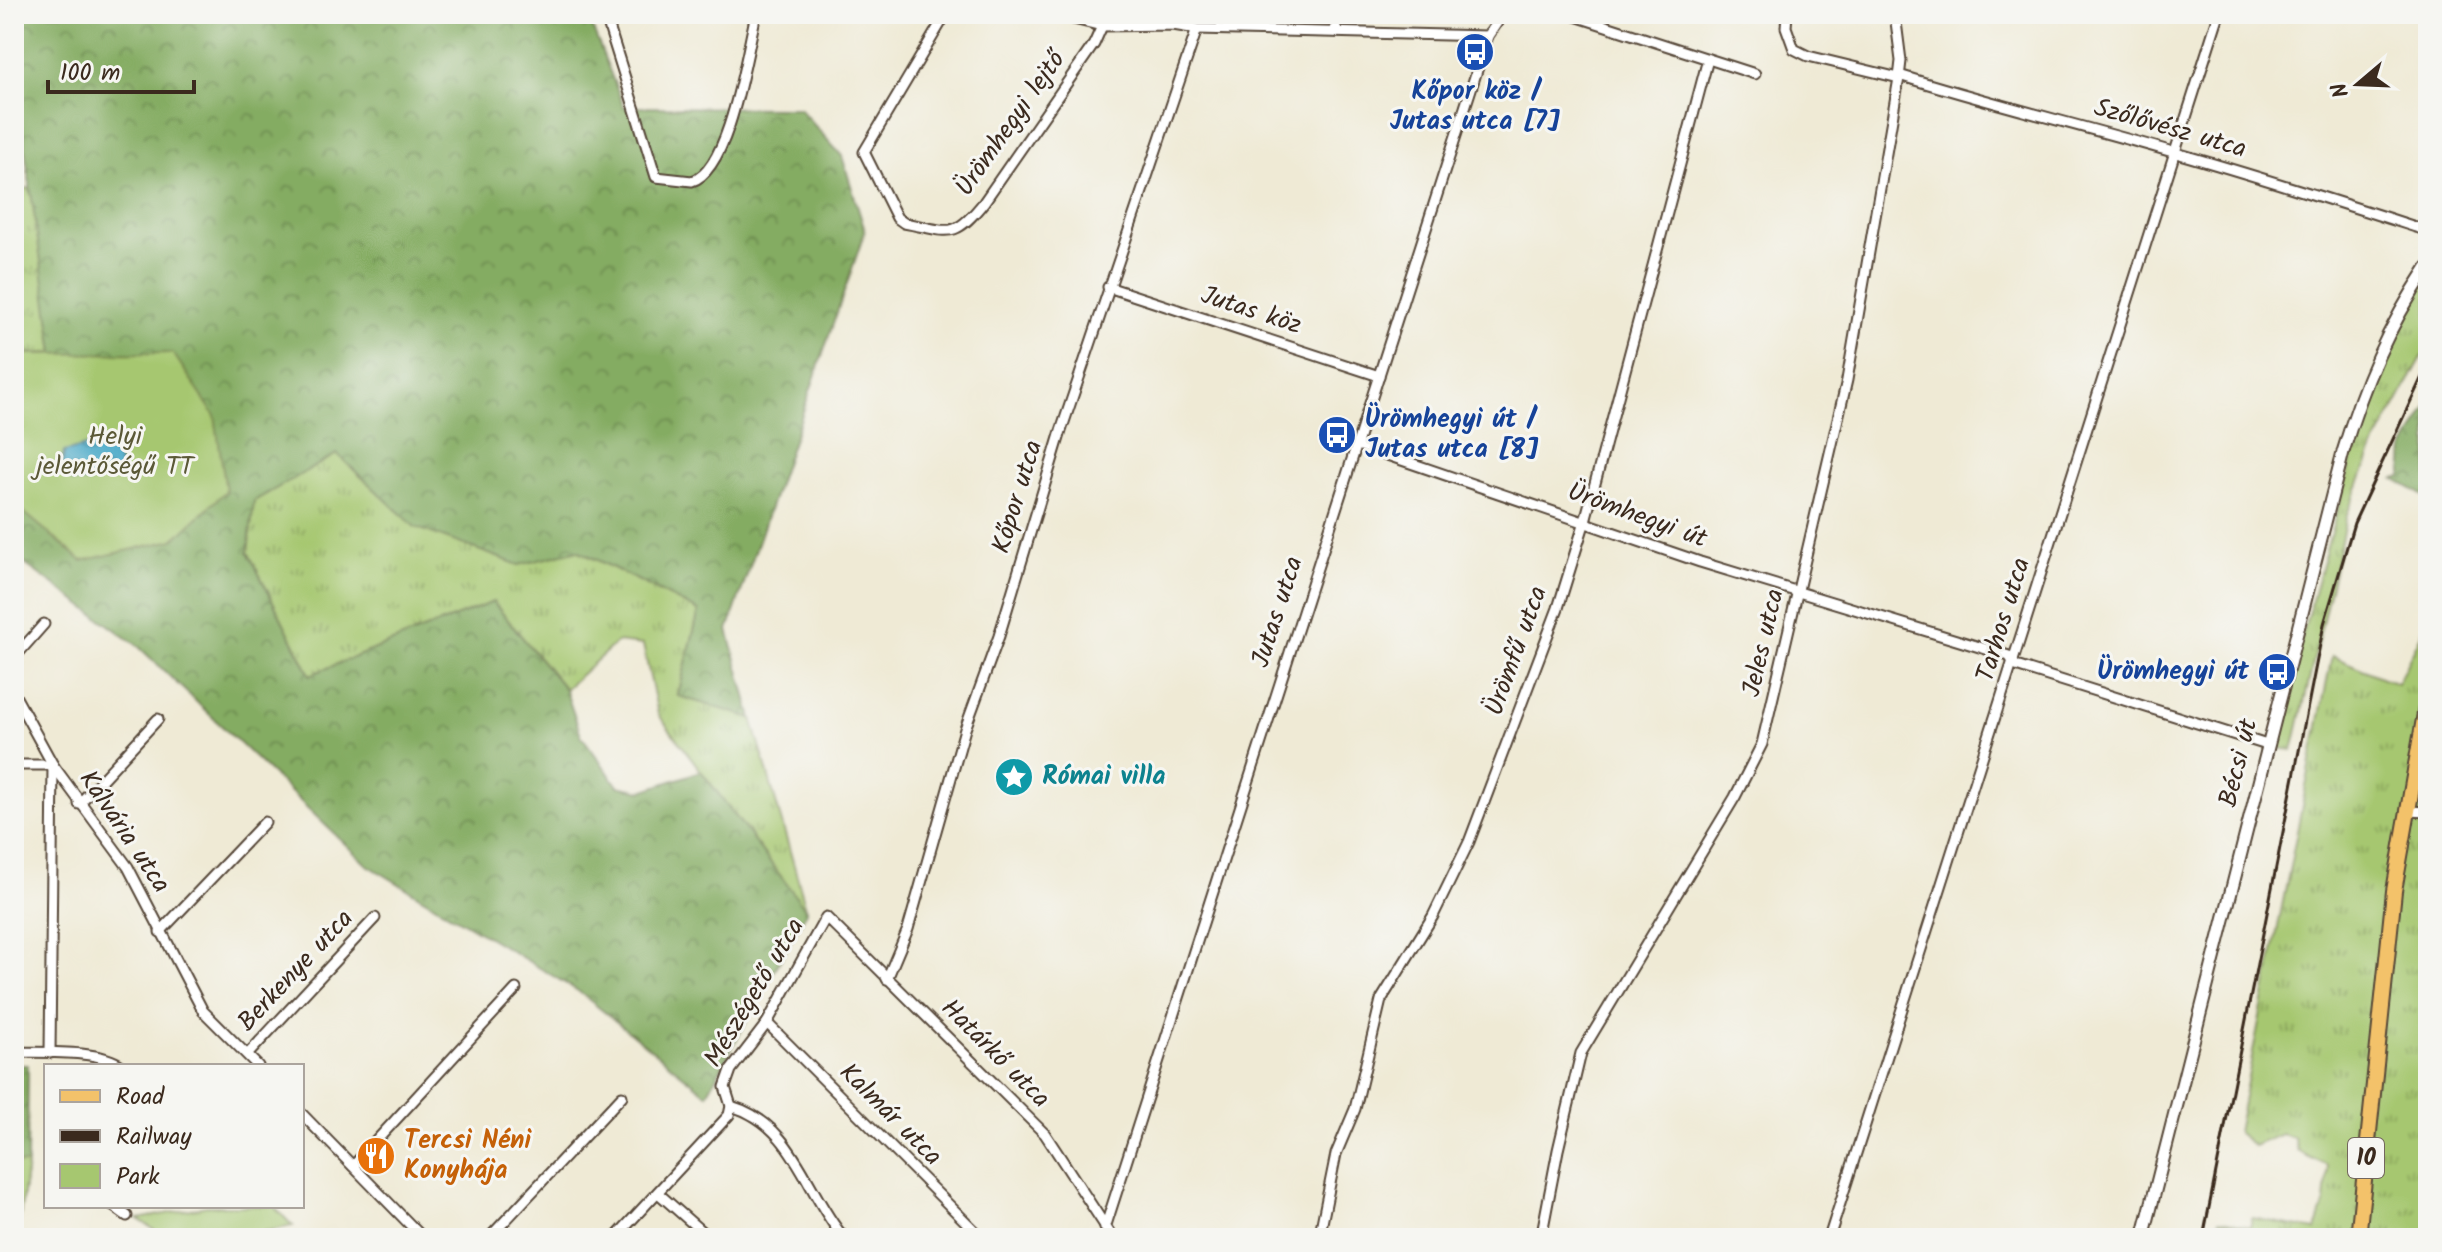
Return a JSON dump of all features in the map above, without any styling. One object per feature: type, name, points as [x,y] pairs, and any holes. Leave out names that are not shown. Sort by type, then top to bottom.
[{"type":"main road","name":"10","points":[[2358,1238],[2378,1035],[2407,811],[2428,696]]},
{"type":"street","points":[[605,14],[656,177],[692,181],[711,167],[739,97],[756,14]]},
{"type":"street","name":"Ürömhegyi lejtő","points":[[946,14],[865,146],[865,158],[897,218],[904,223],[953,231],[965,226],[1094,44],[1102,26]]},
{"type":"street","points":[[1053,14],[1102,26],[1173,25],[1197,29],[1488,36]]},
{"type":"street","points":[[1335,31],[1338,14]]},
{"type":"street","name":"Jutas utca","points":[[1105,1228],[1488,36],[1503,14]]},
{"type":"street","points":[[1569,14],[1755,74]]},
{"type":"street","name":"Szőlővész utca","points":[[1787,14],[1786,27],[1794,49],[1808,56],[1899,77],[2025,114],[2176,152],[2428,231]]},
{"type":"street","name":"Jeles utca","points":[[1541,1238],[1581,1053],[1755,758],[1770,715],[1847,380],[1899,77],[1895,14]]},
{"type":"street","name":"Tarhos utca","points":[[1829,1238],[2219,14]]},
{"type":"street","name":"Kőpor utca","points":[[887,979],[908,929],[965,729],[999,636],[1108,287],[1197,29]]},
{"type":"street","name":"Ürömfű utca","points":[[1319,1238],[1336,1154],[1355,1109],[1381,1000],[1433,916],[1469,842],[1537,669],[1585,521],[1708,59]]},
{"type":"street","name":"Bécsi út","points":[[2143,1238],[2267,745],[2363,388],[2398,312],[2428,267]]},
{"type":"street","name":"Jutas köz","points":[[1108,287],[1379,376]]},
{"type":"street","name":"Ürömhegyi út","points":[[1355,444],[1798,594],[2009,656],[2016,666],[2267,745]]},
{"type":"street","points":[[14,658],[44,624]]},
{"type":"street","name":"Kálvária utca","points":[[14,694],[53,765],[128,867],[146,897],[160,932],[203,1011],[256,1064]]},
{"type":"street","points":[[79,804],[158,719]]},
{"type":"street","points":[[14,765],[53,765],[50,1053]]},
{"type":"street","points":[[2407,811],[2428,812]]},
{"type":"street","points":[[160,932],[265,822]]},
{"type":"street","name":"Határkő utca","points":[[826,917],[1045,1134],[1113,1238]]},
{"type":"street","name":"Mészégető utca","points":[[615,1238],[729,1115],[731,1106],[725,1087],[731,1070],[767,1023],[826,917]]},
{"type":"street","name":"Berkenye utca","points":[[248,1054],[375,918]]},
{"type":"street","points":[[353,1166],[516,989]]},
{"type":"street","name":"Kalmár utca","points":[[767,1023],[982,1238]]},
{"type":"street","points":[[14,1052],[76,1054],[105,1058],[118,1064]]},
{"type":"street","points":[[75,1064],[76,1054]]},
{"type":"street","points":[[489,1238],[622,1096]]},
{"type":"street","points":[[731,1106],[769,1126],[790,1147],[824,1215],[844,1238]]},
{"type":"street","points":[[304,1116],[423,1238]]},
{"type":"street","points":[[658,1193],[709,1238]]},
{"type":"street","points":[[116,1208],[127,1216]]},
{"type":"green space","points":[[14,14],[587,14],[624,107],[799,108],[842,156],[865,231],[728,630],[752,718],[678,696],[699,611],[578,550],[519,565],[415,527],[337,454],[254,501],[248,552],[310,675],[493,602],[565,689],[581,735],[618,786],[642,791],[701,771],[807,911],[707,1094],[578,991],[366,864],[138,646],[14,556],[14,354],[54,353],[14,73]]},
{"type":"green space","points":[[33,188],[54,354],[14,354],[14,189]]},
{"type":"green space","points":[[2428,279],[2428,346],[2376,442],[2347,514],[2293,751],[2277,747],[2297,654],[2379,361],[2416,291]]},
{"type":"green space","name":"Helyi jelentőségű TT","points":[[173,353],[215,416],[226,491],[173,540],[82,561],[14,504],[14,354]]},
{"type":"green space","points":[[2428,405],[2428,498],[2395,479],[2402,477],[2404,449]]},
{"type":"green space","points":[[337,454],[415,527],[519,565],[577,550],[699,611],[678,695],[752,718],[807,911],[658,714],[643,645],[617,642],[565,689],[493,602],[310,675],[248,552],[254,501]]},
{"type":"green space","points":[[2428,610],[2428,1238],[2216,1238],[2219,1220],[2250,1227],[2252,1218],[2316,1230],[2325,1202],[2328,1166],[2297,1151],[2294,1138],[2281,1134],[2254,1146],[2237,1132],[2332,656],[2397,684],[2423,631]]},
{"type":"green space","points":[[14,1065],[28,1065],[27,1164],[17,1238],[14,1238]]},
{"type":"green space","points":[[14,1163],[27,1164],[17,1238],[14,1238]]},
{"type":"green space","points":[[196,1208],[275,1208],[293,1226],[232,1238],[167,1238],[138,1219]]},
{"type":"water","points":[[93,444],[115,454],[120,463],[119,475],[88,482],[72,481],[62,463],[64,452]]},
{"type":"railway","points":[[2203,1238],[2324,624],[2354,523],[2428,364]]},
{"type":"place","name":"Kőpor köz / Jutas utca [7]","points":[[1475,52]]},
{"type":"place","name":"Ürömhegyi út / Jutas utca [8]","points":[[1337,435]]},
{"type":"place","name":"Ürömhegyi út","points":[[2277,672]]},
{"type":"place","name":"Római villa","points":[[1014,777]]},
{"type":"place","name":"Tercsi Néni Konyhája","points":[[376,1156]]}]
